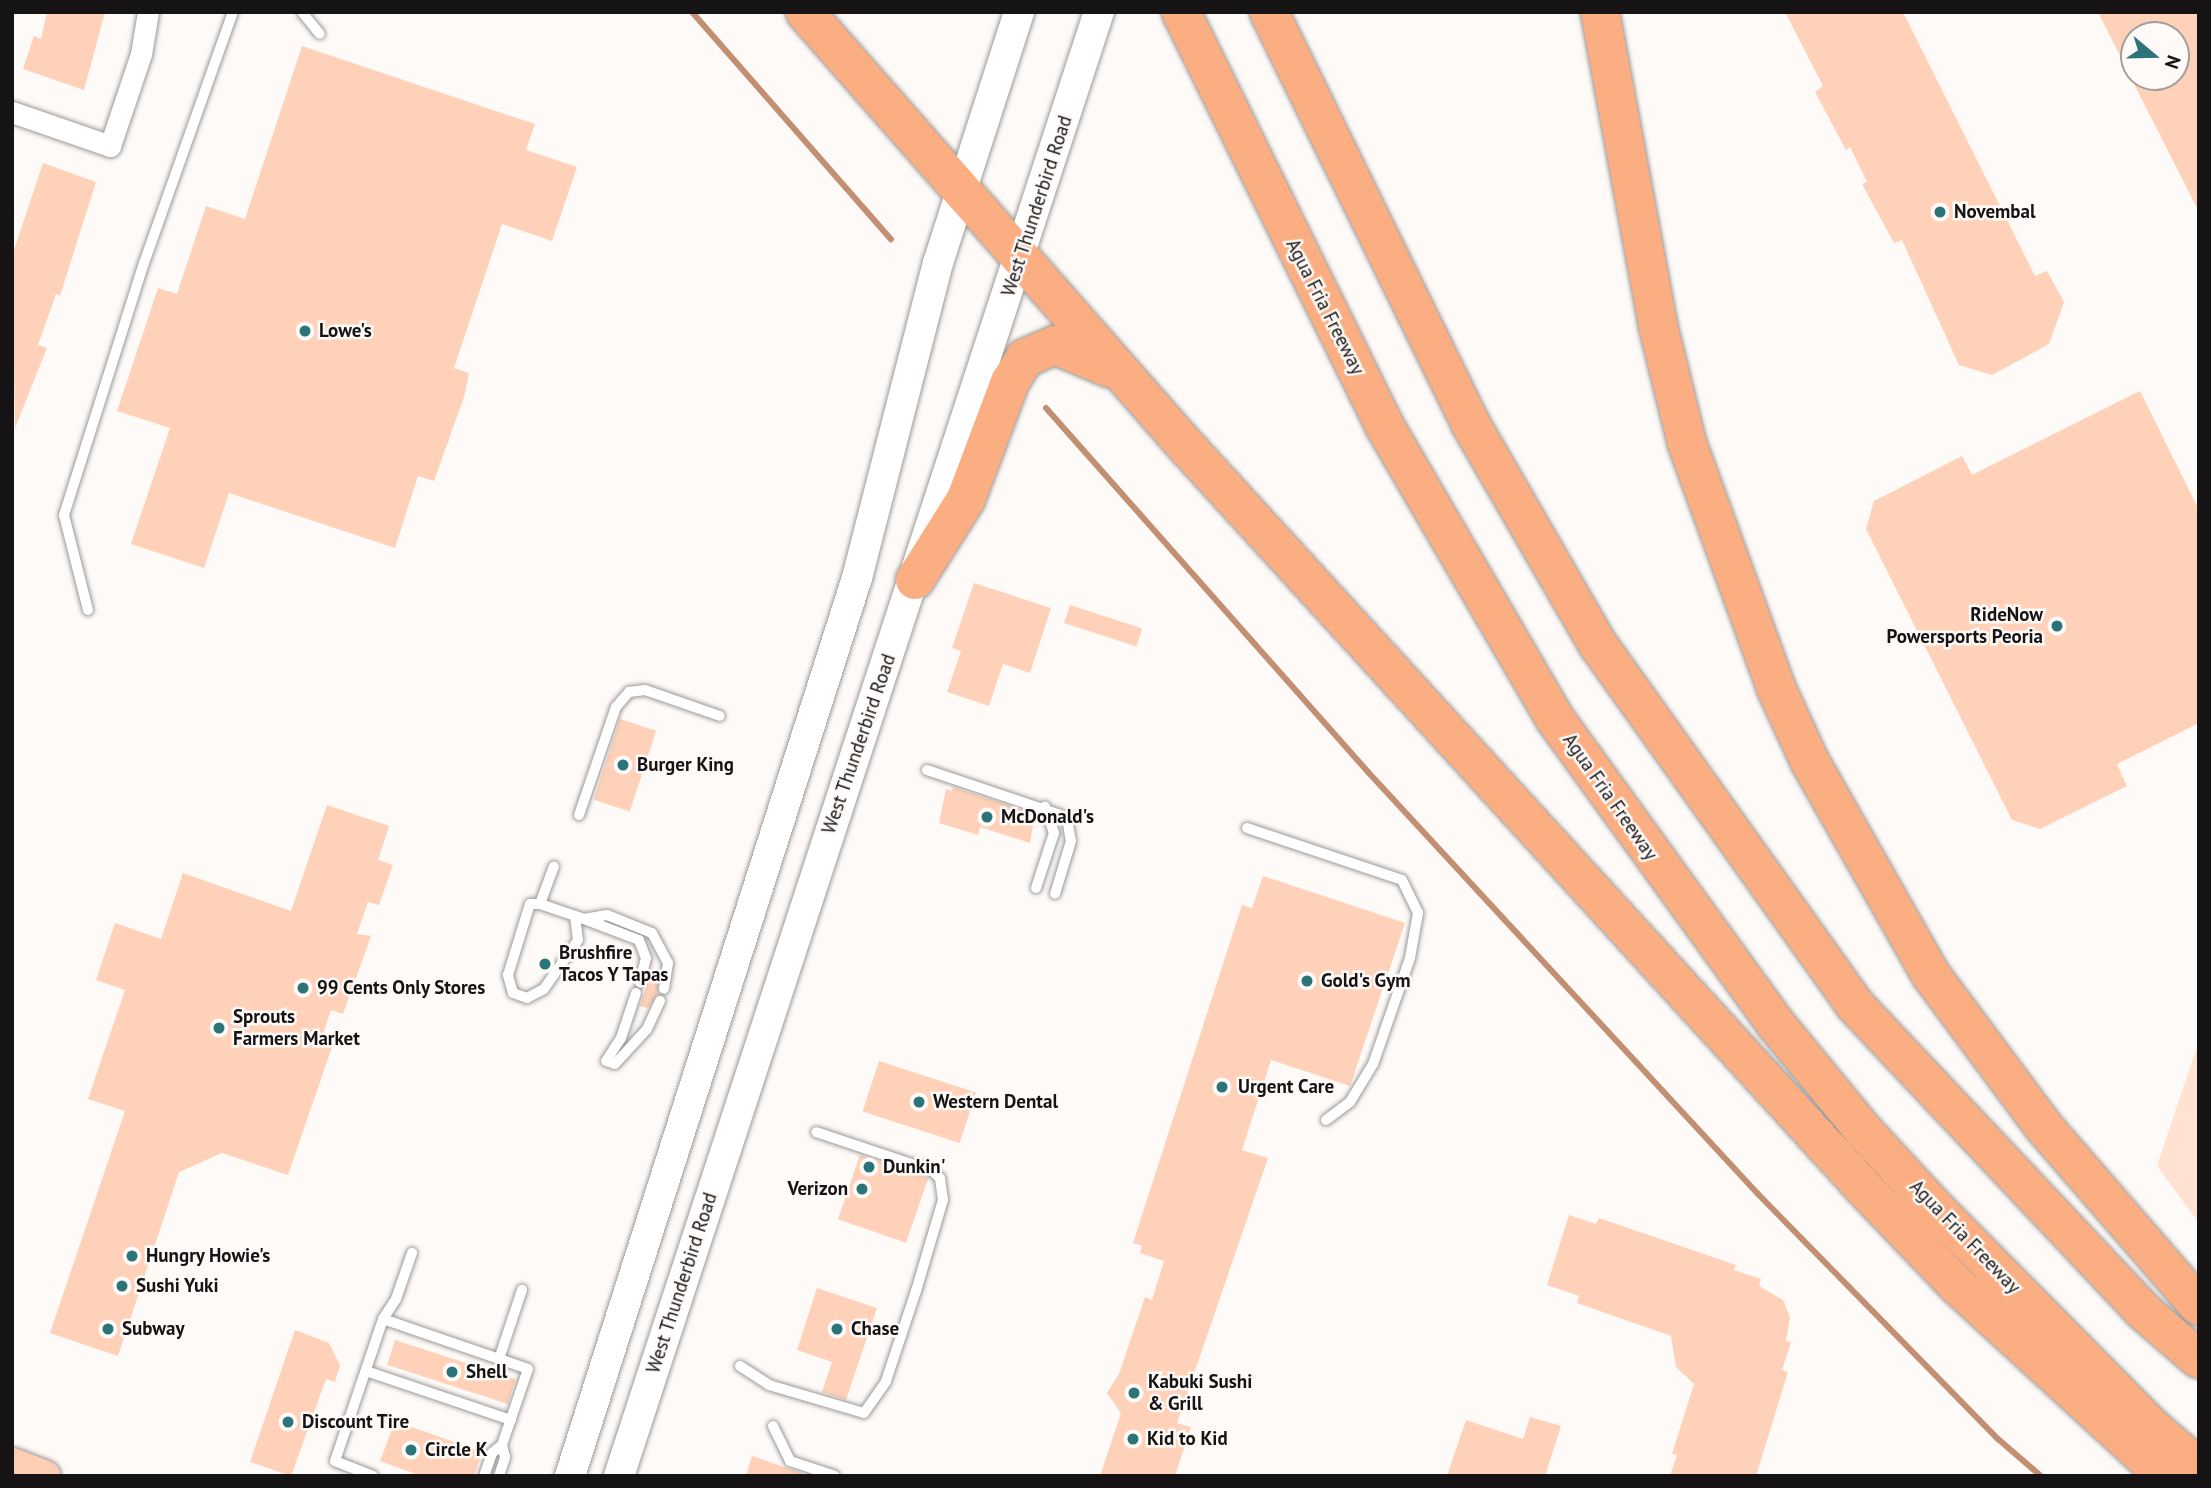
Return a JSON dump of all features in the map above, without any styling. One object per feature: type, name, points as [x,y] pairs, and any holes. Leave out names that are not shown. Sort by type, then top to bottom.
[{"type":"highway","points":[[804,12],[1021,256],[1122,375],[1861,1186],[1968,1295],[2165,1476]]},
{"type":"highway","name":"Agua Fria Freeway","points":[[1181,12],[1384,425],[1555,719],[1775,1023],[1862,1129],[1963,1237],[2154,1429],[2199,1468]]},
{"type":"highway","points":[[1269,12],[1470,423],[1599,646],[1854,1004],[2142,1310],[2199,1359]]},
{"type":"highway","points":[[1600,12],[1658,326],[1687,443],[1776,688],[1804,750],[1892,913],[1931,975],[2043,1126],[2199,1306]]},
{"type":"highway","points":[[915,580],[966,499],[1010,382],[1025,359],[1055,345],[1082,353],[1122,375]]},
{"type":"main road","points":[[570,1476],[857,578],[960,190],[1019,12]]},
{"type":"main road","name":"West Thunderbird Road","points":[[619,1476],[915,580],[1099,12]]},
{"type":"main road","points":[[12,1465],[44,1476]]},
{"type":"street","points":[[12,112],[110,146],[141,54],[148,12]]},
{"type":"lane","points":[[88,610],[64,515],[144,263],[233,12]]},
{"type":"lane","points":[[302,12],[320,34]]},
{"type":"lane","points":[[579,815],[616,707],[629,692],[645,690],[720,716]]},
{"type":"lane","points":[[926,770],[1045,807],[1067,817],[1073,832],[1055,894]]},
{"type":"lane","points":[[1036,888],[1054,833],[1045,807]]},
{"type":"lane","points":[[1247,828],[1402,880],[1418,913],[1410,958],[1373,1065],[1350,1102],[1326,1120]]},
{"type":"lane","points":[[540,904],[554,866]]},
{"type":"lane","points":[[580,917],[578,940],[536,997],[519,997],[508,988],[508,975],[530,904],[540,904],[580,917],[639,940],[646,958],[621,1038],[606,1061],[615,1064],[647,1028],[660,1001]]},
{"type":"lane","points":[[580,917],[607,915],[652,933],[668,963],[664,989]]},
{"type":"lane","points":[[740,1366],[769,1385],[864,1413],[886,1381],[916,1292],[943,1200],[940,1178],[932,1171],[816,1132]]},
{"type":"lane","points":[[373,1476],[348,1472],[335,1461],[383,1319],[396,1298],[412,1253]]},
{"type":"lane","points":[[499,1359],[522,1290]]},
{"type":"lane","points":[[383,1319],[528,1369],[502,1446],[505,1457],[499,1476]]},
{"type":"lane","points":[[366,1371],[511,1420]]},
{"type":"lane","points":[[773,1426],[790,1461],[835,1476]]},
{"type":"lane","points":[[484,1476],[492,1453],[502,1446]]},
{"type":"shaded area","points":[[2199,1041],[2199,1223],[2157,1166]]},
{"type":"building","points":[[47,12],[105,12],[84,90],[23,69],[34,36],[41,39]]},
{"type":"building","name":"Novembal","points":[[1785,12],[1903,12],[2035,276],[2047,271],[2064,302],[2049,344],[1992,375],[1959,365],[1902,240],[1894,243],[1862,184],[1867,182],[1850,147],[1846,150],[1815,92],[1823,86]]},
{"type":"building","points":[[2098,12],[2199,12],[2199,212],[2138,91],[2190,91],[2190,21],[2120,21],[2120,56]]},
{"type":"building","name":"Lowe's","points":[[302,46],[535,124],[526,150],[577,167],[552,241],[502,224],[454,368],[469,373],[464,397],[434,481],[418,476],[395,548],[229,493],[204,568],[131,544],[170,428],[117,411],[158,288],[177,294],[206,206],[245,219]]},
{"type":"building","points":[[43,163],[96,182],[60,296],[56,294],[38,345],[47,348],[15,428],[12,256]]},
{"type":"building","name":"RideNow Powersports Peoria","points":[[2140,391],[2199,510],[2199,723],[2117,764],[2127,786],[2040,829],[2012,820],[1866,529],[1874,501],[1962,456],[1972,475]]},
{"type":"building","points":[[974,583],[1051,608],[1030,673],[1003,664],[989,706],[947,692],[961,651],[952,648]]},
{"type":"building","points":[[1070,605],[1142,628],[1136,647],[1064,623]]},
{"type":"building","name":"Burger King","points":[[620,719],[656,731],[630,812],[594,800]]},
{"type":"building","name":"McDonald's","points":[[953,787],[1035,814],[1030,843],[980,827],[978,835],[939,823],[946,789],[952,791]]},
{"type":"building","name":"Sprouts Farmers Market","points":[[327,805],[389,826],[378,860],[393,865],[379,905],[368,902],[357,934],[371,936],[343,1014],[331,1010],[320,1043],[332,1047],[288,1175],[222,1153],[179,1172],[118,1356],[50,1333],[125,1111],[88,1099],[125,990],[96,980],[115,923],[161,939],[183,873],[291,911]]},
{"type":"building","points":[[1263,876],[1405,923],[1350,1086],[1271,1060],[1242,1150],[1268,1158],[1177,1423],[1191,1427],[1175,1476],[1100,1476],[1121,1413],[1107,1393],[1119,1374],[1145,1297],[1152,1300],[1164,1261],[1140,1253],[1142,1246],[1133,1243],[1242,905],[1252,908]]},
{"type":"building","points":[[652,968],[659,971],[658,994],[648,1008],[640,1006]]},
{"type":"building","name":"Western Dental","points":[[879,1061],[976,1093],[960,1143],[863,1111]]},
{"type":"building","points":[[860,1155],[928,1178],[906,1243],[838,1219]]},
{"type":"building","points":[[1569,1215],[1596,1224],[1599,1218],[1736,1265],[1734,1270],[1761,1279],[1759,1286],[1783,1300],[1790,1317],[1786,1341],[1791,1342],[1782,1370],[1788,1372],[1756,1476],[1670,1476],[1677,1455],[1672,1454],[1694,1384],[1676,1367],[1671,1336],[1577,1303],[1579,1296],[1547,1285]]},
{"type":"building","name":"Chase","points":[[817,1288],[877,1308],[846,1400],[822,1392],[832,1362],[797,1350]]},
{"type":"building","name":"Discount Tire","points":[[295,1330],[329,1343],[340,1365],[335,1382],[326,1379],[291,1476],[250,1462]]},
{"type":"building","name":"Shell","points":[[395,1340],[516,1379],[508,1404],[387,1365]]},
{"type":"building","points":[[1530,1417],[1561,1426],[1545,1476],[1447,1476],[1466,1420],[1523,1439]]},
{"type":"building","points":[[395,1421],[482,1452],[474,1476],[421,1476],[380,1461]]},
{"type":"building","points":[[752,1456],[802,1473],[801,1476],[746,1476]]},
{"type":"waterway","points":[[692,12],[891,239]]},
{"type":"waterway","points":[[1046,408],[1368,772],[1758,1194],[1998,1439],[2041,1476]]},
{"type":"place","name":"Novembal","points":[[1940,212]]},
{"type":"place","name":"Lowe's","points":[[305,331]]},
{"type":"place","name":"RideNow Powersports Peoria","points":[[2057,626]]},
{"type":"place","name":"Burger King","points":[[623,765]]},
{"type":"place","name":"McDonald's","points":[[987,817]]},
{"type":"place","name":"Brushfire Tacos Y Tapas","points":[[545,964]]},
{"type":"place","name":"Gold's Gym","points":[[1307,981]]},
{"type":"place","name":"99 Cents Only Stores","points":[[303,988]]},
{"type":"place","name":"Sprouts Farmers Market","points":[[219,1028]]},
{"type":"place","name":"Urgent Care","points":[[1222,1087]]},
{"type":"place","name":"Western Dental","points":[[919,1102]]},
{"type":"place","name":"Dunkin'","points":[[869,1167]]},
{"type":"place","name":"Verizon","points":[[862,1189]]},
{"type":"place","name":"Hungry Howie's","points":[[132,1256]]},
{"type":"place","name":"Sushi Yuki","points":[[122,1286]]},
{"type":"place","name":"Subway","points":[[108,1329]]},
{"type":"place","name":"Chase","points":[[837,1329]]},
{"type":"place","name":"Shell","points":[[452,1372]]},
{"type":"place","name":"Kabuki Sushi & Grill","points":[[1134,1393]]},
{"type":"place","name":"Discount Tire","points":[[288,1422]]},
{"type":"place","name":"Kid to Kid","points":[[1133,1439]]},
{"type":"place","name":"Circle K","points":[[411,1450]]}]
